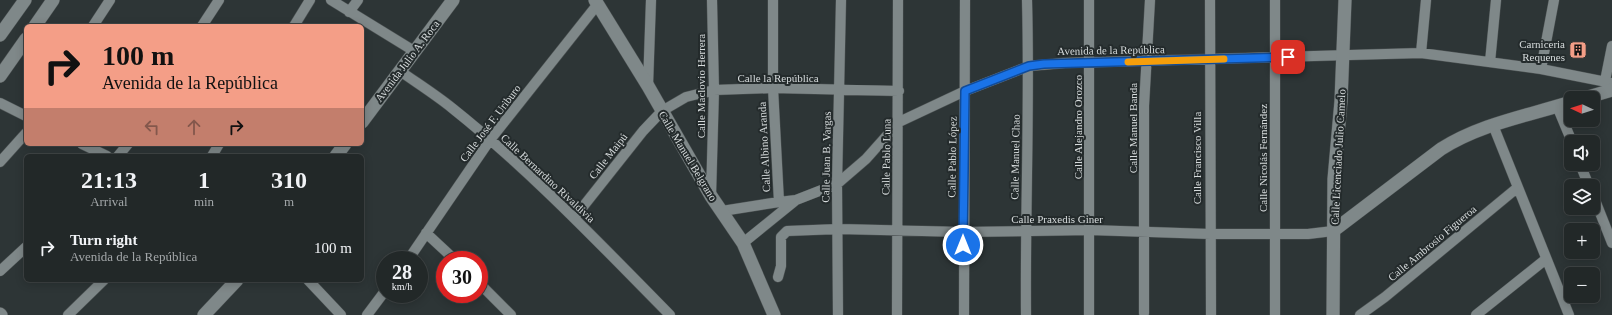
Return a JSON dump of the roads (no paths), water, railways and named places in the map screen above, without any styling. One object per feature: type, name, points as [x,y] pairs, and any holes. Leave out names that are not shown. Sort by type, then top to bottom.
[{"type":"street","points":[[0,35],[25,0]]},
{"type":"street","points":[[36,24],[53,0]]},
{"type":"street","points":[[94,24],[110,0]]},
{"type":"street","points":[[203,24],[219,0]]},
{"type":"street","points":[[295,24],[310,0]]},
{"type":"street","points":[[331,0],[414,51]]},
{"type":"street","points":[[349,12],[358,0]]},
{"type":"street","name":"Avenida Julio A. Roca","points":[[364,119],[453,0]]},
{"type":"street","points":[[648,86],[651,0]]},
{"type":"street","name":"Calle Maclovio Herrera","points":[[711,196],[714,90],[712,0]]},
{"type":"street","name":"Calle Albino Aranda","points":[[773,0],[772,88],[779,202],[796,200]]},
{"type":"street","name":"Calle Juan B. Vargas","points":[[838,315],[839,229],[837,184],[841,0]]},
{"type":"street","name":"Calle Pablo Luna","points":[[897,315],[899,92],[898,0]]},
{"type":"street","name":"Calle Pablo López","points":[[964,315],[963,232],[965,0]]},
{"type":"street","name":"Calle Manuel Chao","points":[[1026,315],[1025,231],[1029,66],[1027,0]]},
{"type":"street","name":"Calle Alejandro Orozco","points":[[1089,0],[1089,315]]},
{"type":"street","name":"Calle Manuel Banda","points":[[1144,313],[1144,106],[1150,0]]},
{"type":"street","name":"Calle Francisco Villa","points":[[1210,0],[1211,315]]},
{"type":"street","name":"Calle Nicolás Fernández","points":[[1275,0],[1275,315]]},
{"type":"street","name":"Calle Licenciado Julio Camelo","points":[[1333,315],[1334,179],[1343,55],[1345,0]]},
{"type":"street","points":[[1421,53],[1426,0]]},
{"type":"street","points":[[1490,62],[1496,0]]},
{"type":"street","points":[[1541,69],[1554,0]]},
{"type":"street","name":"Calle Manuel Belgrano","points":[[596,3],[648,86],[711,196],[743,243],[774,315]]},
{"type":"street","name":"Calle José F. Uriburo","points":[[414,251],[490,140],[596,3]]},
{"type":"street","points":[[0,76],[24,42]]},
{"type":"street","points":[[1598,91],[1610,84],[1612,46]]},
{"type":"street","name":"Avenida de la República","points":[[743,243],[796,200],[837,184],[866,159],[891,133],[898,122],[965,91],[1029,66],[1044,64],[1421,53],[1541,69],[1610,84]]},
{"type":"street","name":"Calle Bernardino Rivaldivia","points":[[400,71],[452,107],[490,140],[574,218],[670,315]]},
{"type":"street","name":"Calle la República","points":[[662,111],[686,97],[714,90],[772,88],[899,92]]},
{"type":"street","points":[[0,103],[24,115]]},
{"type":"street","points":[[1334,231],[1441,148],[1474,131],[1564,104]]},
{"type":"street","points":[[1557,106],[1569,135]]},
{"type":"street","name":"Calle Maipú","points":[[574,218],[643,131],[662,111]]},
{"type":"street","points":[[1493,125],[1569,315]]},
{"type":"street","points":[[0,162],[24,135]]},
{"type":"street","points":[[86,146],[103,154]]},
{"type":"street","points":[[120,154],[126,146]]},
{"type":"street","name":"Calle Ambrosio Figueroa","points":[[1360,315],[1385,297],[1517,188]]},
{"type":"street","points":[[722,211],[779,202]]},
{"type":"street","points":[[1600,213],[1612,243]]},
{"type":"street","name":"Calle Praxedis Giner","points":[[778,277],[781,266],[782,234],[787,231],[839,229],[963,232],[1090,230],[1210,234],[1308,234],[1334,231]]},
{"type":"street","points":[[426,233],[445,251]]},
{"type":"street","points":[[0,271],[24,249]]},
{"type":"street","points":[[1476,315],[1546,259]]},
{"type":"street","points":[[68,315],[102,282]]},
{"type":"street","points":[[204,315],[235,282]]},
{"type":"street","points":[[310,282],[341,315]]},
{"type":"street","points":[[488,292],[512,315]]},
{"type":"street","points":[[367,315],[376,303]]},
{"type":"place","name":"Carniceria Requenes","points":[[1578,50]]}]
